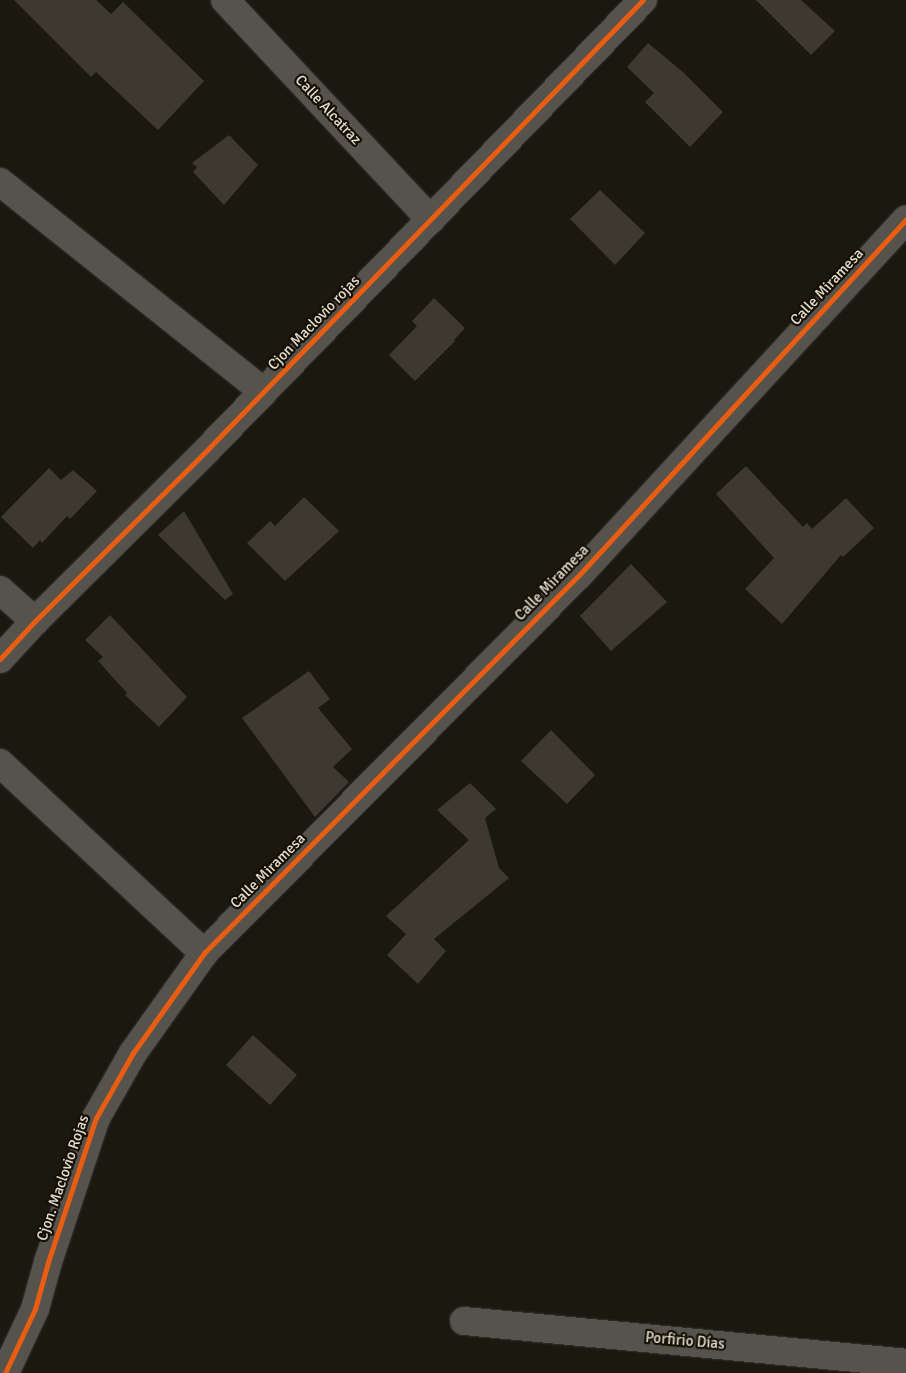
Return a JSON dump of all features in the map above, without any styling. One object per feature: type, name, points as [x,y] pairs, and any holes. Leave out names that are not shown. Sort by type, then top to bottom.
[{"type":"street","name":"Calle Alcatraz","points":[[225,0],[431,220]]},
{"type":"street","name":"Cjon Maclovio rojas","points":[[0,660],[35,621],[264,392],[431,220],[636,2]]},
{"type":"street","points":[[0,182],[264,392]]},
{"type":"street","name":"Calle Miramesa","points":[[204,954],[579,575],[906,219]]},
{"type":"street","points":[[0,590],[35,621]]},
{"type":"street","points":[[0,763],[204,954]]},
{"type":"street","name":"Cjon. Maclovio Rojas","points":[[5,1373],[35,1309],[48,1262],[96,1118],[133,1053],[204,954]]},
{"type":"street","name":"Porfirio Días","points":[[464,1321],[870,1366],[906,1363]]},
{"type":"building","points":[[14,0],[96,0],[111,14],[123,2],[204,81],[158,130],[96,72],[91,77]]},
{"type":"building","points":[[756,0],[801,0],[835,31],[811,55]]},
{"type":"building","points":[[648,43],[684,73],[723,112],[690,147],[645,102],[654,93],[627,67]]},
{"type":"building","points":[[229,135],[258,165],[224,205],[193,172],[197,167],[192,163]]},
{"type":"building","points":[[600,190],[645,233],[615,265],[570,219]]},
{"type":"building","points":[[434,298],[465,328],[455,341],[415,381],[389,355],[417,326],[412,321]]},
{"type":"building","points":[[746,466],[803,527],[807,523],[812,529],[846,498],[874,528],[843,557],[841,555],[782,624],[745,589],[774,558],[716,494]]},
{"type":"building","points":[[49,468],[61,480],[73,470],[97,491],[70,519],[67,516],[42,543],[40,540],[33,548],[1,517]]},
{"type":"building","points":[[304,497],[339,531],[285,581],[247,543],[270,521],[275,526]]},
{"type":"building","points":[[184,511],[233,594],[225,600],[158,535]]},
{"type":"building","points":[[631,564],[667,602],[611,651],[580,616]]},
{"type":"building","points":[[110,615],[187,697],[159,727],[125,695],[127,693],[98,661],[103,657],[85,640]]},
{"type":"building","points":[[309,671],[330,699],[318,708],[352,749],[333,767],[349,782],[315,817],[242,718]]},
{"type":"building","points":[[551,730],[595,775],[567,804],[521,761]]},
{"type":"building","points":[[470,783],[496,809],[485,818],[499,868],[509,878],[434,939],[446,951],[418,984],[387,955],[406,934],[386,916],[469,840],[437,810]]},
{"type":"building","points":[[253,1035],[297,1075],[270,1105],[226,1065]]},
{"type":"cycle path","points":[[0,659],[35,621],[208,449],[643,0]]},
{"type":"cycle path","points":[[5,1373],[35,1309],[48,1262],[96,1118],[133,1053],[204,953],[579,575],[906,219]]}]
